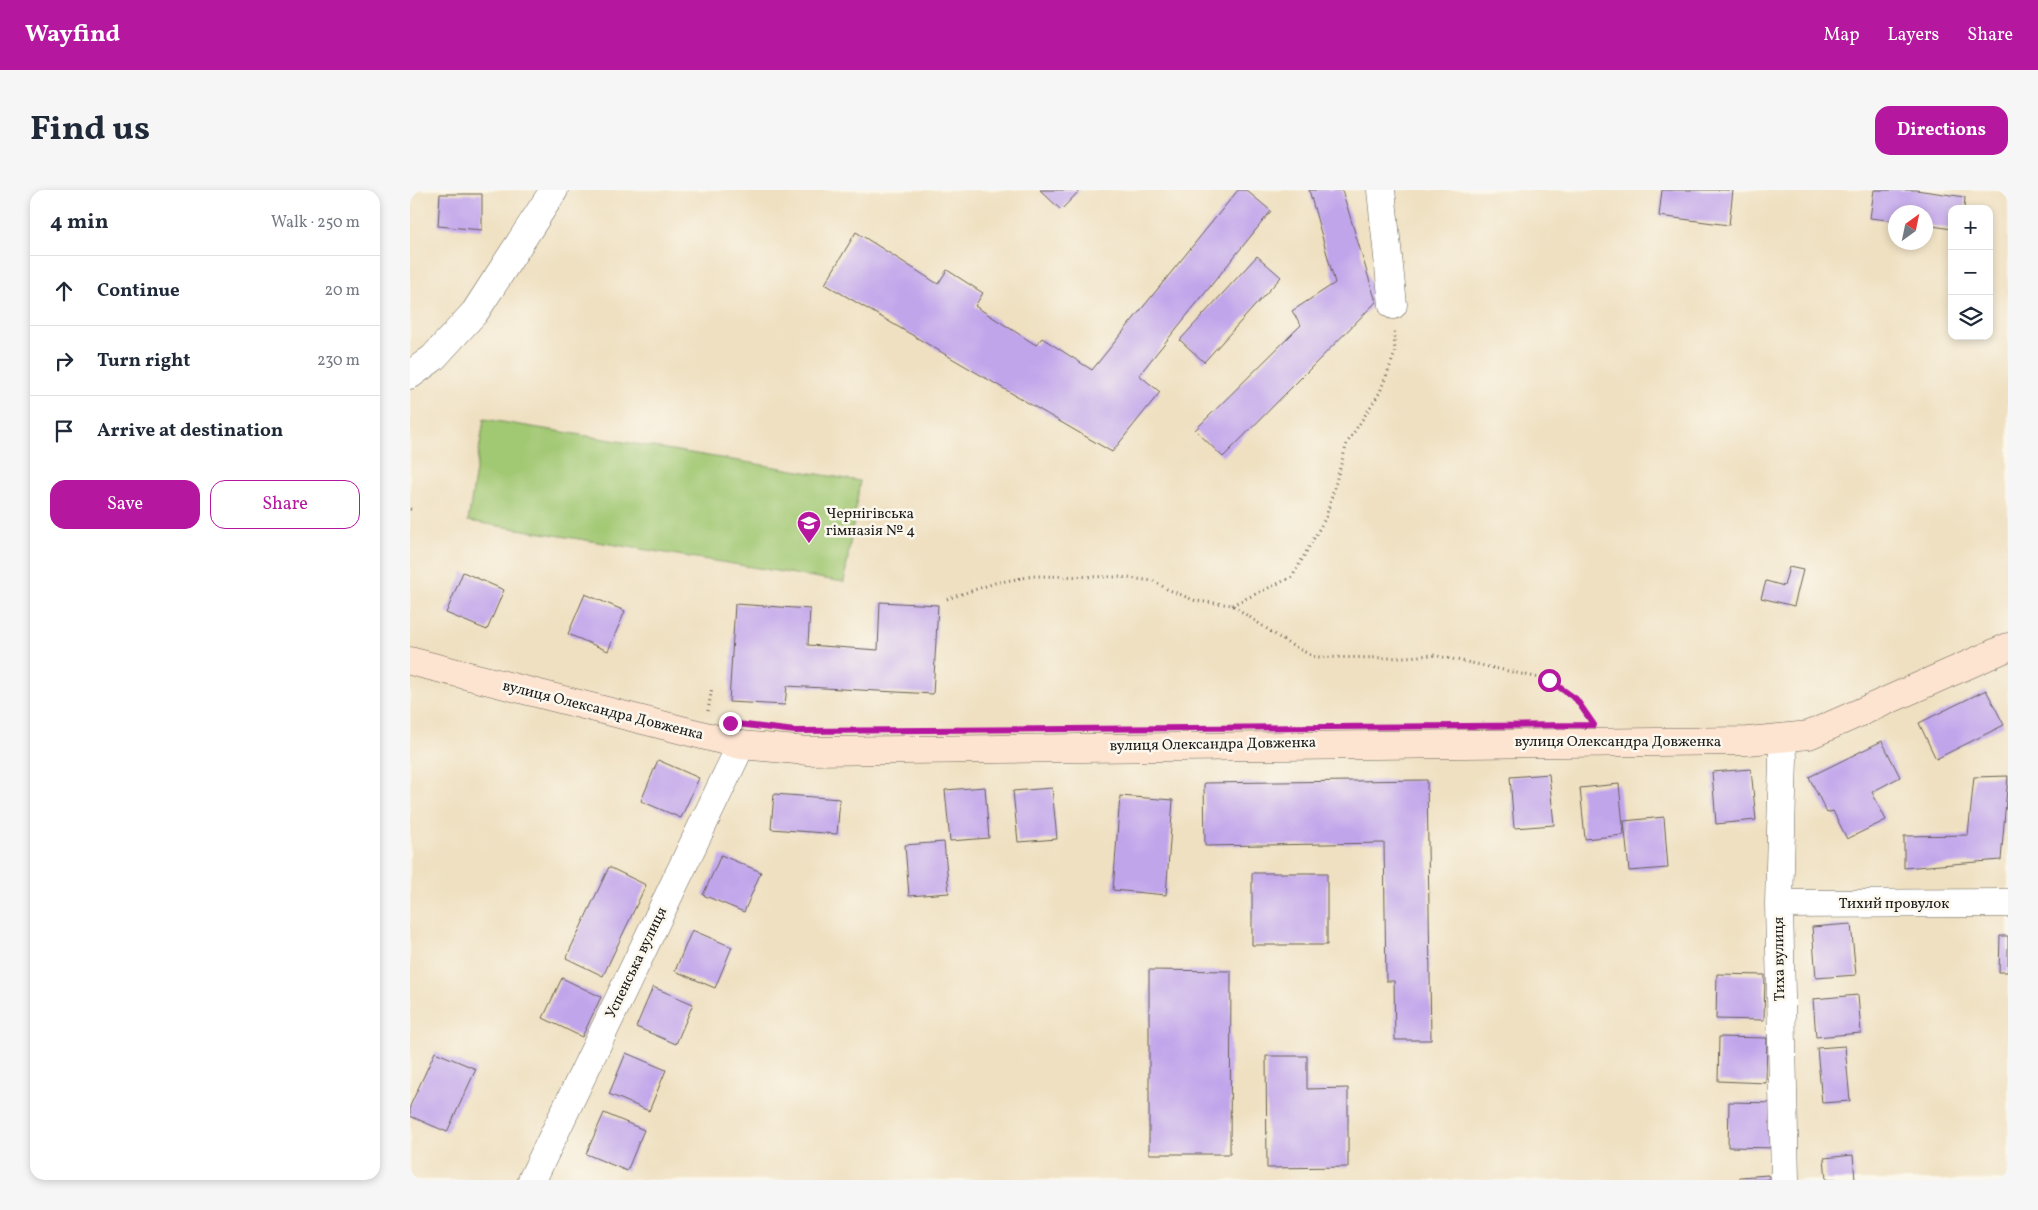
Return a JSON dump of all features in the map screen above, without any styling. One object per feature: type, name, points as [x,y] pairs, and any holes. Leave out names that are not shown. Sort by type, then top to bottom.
[{"type":"main road","name":"вулиця Олександра Довженка","points":[[410,661],[741,745],[808,751],[1782,739],[1809,735],[2008,647]]},
{"type":"street","points":[[410,376],[433,358],[475,312],[554,190]]},
{"type":"street","points":[[1381,190],[1393,305]]},
{"type":"street","name":"Тиха вулиця","points":[[1782,739],[1779,904],[1785,1180]]},
{"type":"street","name":"Успенська вулиця","points":[[532,1180],[741,745]]},
{"type":"street","name":"Тихий провулок","points":[[1779,904],[2008,903]]},
{"type":"path","points":[[1232,605],[1292,577],[1326,517],[1347,443],[1380,392],[1395,353],[1393,305]]},
{"type":"path","points":[[947,599],[995,583],[1033,576],[1120,576],[1154,581],[1167,589],[1196,601],[1232,605],[1288,644],[1315,657],[1391,658],[1433,655],[1549,680],[1576,699],[1590,718]]},
{"type":"path","points":[[708,712],[712,687]]},
{"type":"green space","points":[[484,419],[860,481],[844,582],[468,521]]},
{"type":"building","points":[[1040,190],[1080,190],[1061,210]]},
{"type":"building","points":[[1238,190],[1246,190],[1271,211],[1139,375],[1160,392],[1112,452],[825,284],[856,232],[938,284],[947,270],[983,293],[975,306],[1036,345],[1042,338],[1092,370]]},
{"type":"building","points":[[1309,190],[1342,190],[1376,302],[1223,457],[1195,430],[1301,325],[1292,311],[1335,283]]},
{"type":"building","points":[[1662,190],[1733,190],[1729,225],[1659,216]]},
{"type":"building","points":[[1874,190],[1916,190],[1965,197],[1964,205],[1948,205],[1948,228],[1933,226],[1933,205],[1888,205],[1888,220],[1870,218]]},
{"type":"building","points":[[440,194],[482,194],[482,230],[438,226]]},
{"type":"building","points":[[1257,256],[1281,277],[1204,362],[1180,340]]},
{"type":"building","points":[[1789,567],[1803,570],[1794,606],[1761,598],[1766,581],[1784,586]]},
{"type":"building","points":[[463,572],[504,590],[487,630],[446,613]]},
{"type":"building","points":[[585,594],[625,611],[608,651],[568,634]]},
{"type":"building","points":[[880,602],[938,605],[933,694],[787,686],[785,705],[729,702],[735,604],[810,609],[808,645],[878,650]]},
{"type":"building","points":[[1986,690],[2004,725],[1936,759],[1919,723]]},
{"type":"building","points":[[1882,741],[1900,777],[1872,792],[1886,820],[1847,839],[1833,811],[1827,813],[1809,777]]},
{"type":"building","points":[[658,760],[699,778],[681,818],[641,801]]},
{"type":"building","points":[[1751,769],[1756,820],[1716,824],[1712,772]]},
{"type":"building","points":[[1549,774],[1554,825],[1514,828],[1510,777]]},
{"type":"building","points":[[2008,776],[2001,860],[1904,868],[1904,836],[1968,835],[1974,777]]},
{"type":"building","points":[[1427,780],[1431,1040],[1395,1040],[1394,981],[1386,981],[1384,843],[1205,846],[1204,783]]},
{"type":"building","points":[[1619,784],[1624,835],[1585,839],[1580,788]]},
{"type":"building","points":[[985,787],[989,838],[950,841],[945,790]]},
{"type":"building","points":[[1052,788],[1057,839],[1018,842],[1013,791]]},
{"type":"building","points":[[774,794],[840,799],[837,834],[771,829]]},
{"type":"building","points":[[1120,796],[1173,800],[1166,895],[1113,890]]},
{"type":"building","points":[[1664,817],[1668,868],[1629,871],[1624,821]]},
{"type":"building","points":[[944,842],[949,893],[909,896],[905,845]]},
{"type":"building","points":[[721,855],[761,872],[744,912],[703,895]]},
{"type":"building","points":[[609,867],[646,885],[603,976],[566,958]]},
{"type":"building","points":[[1252,873],[1327,873],[1327,945],[1252,945]]},
{"type":"building","points":[[1851,924],[1856,975],[1816,978],[1812,927]]},
{"type":"building","points":[[692,930],[732,947],[715,988],[675,971]]},
{"type":"building","points":[[2000,936],[2008,936],[2008,972],[1999,972]]},
{"type":"building","points":[[1149,970],[1231,971],[1230,1154],[1149,1154]]},
{"type":"building","points":[[1717,974],[1765,975],[1764,1020],[1716,1019]]},
{"type":"building","points":[[562,978],[601,997],[582,1037],[543,1018]]},
{"type":"building","points":[[653,987],[693,1004],[676,1044],[636,1027]]},
{"type":"building","points":[[1858,995],[1861,1033],[1816,1037],[1813,999]]},
{"type":"building","points":[[1719,1037],[1767,1038],[1766,1083],[1718,1081]]},
{"type":"building","points":[[1845,1046],[1850,1101],[1822,1103],[1817,1048]]},
{"type":"building","points":[[435,1052],[476,1069],[447,1132],[410,1116],[410,1106]]},
{"type":"building","points":[[626,1053],[666,1070],[649,1111],[609,1094]]},
{"type":"building","points":[[1266,1056],[1307,1056],[1307,1089],[1348,1088],[1348,1167],[1267,1168]]},
{"type":"building","points":[[1729,1102],[1777,1103],[1776,1148],[1728,1147]]},
{"type":"building","points":[[604,1113],[644,1130],[627,1171],[586,1154]]},
{"type":"building","points":[[1853,1155],[1855,1180],[1826,1180],[1824,1158]]},
{"type":"building","points":[[1768,1175],[1769,1180],[1740,1180],[1740,1177]]},
{"type":"place","name":"Чернігівська гімназія № 4","points":[[809,544]]},
{"type":"route","points":[[730,723],[795,731],[1594,725],[1576,699],[1549,680]]}]
